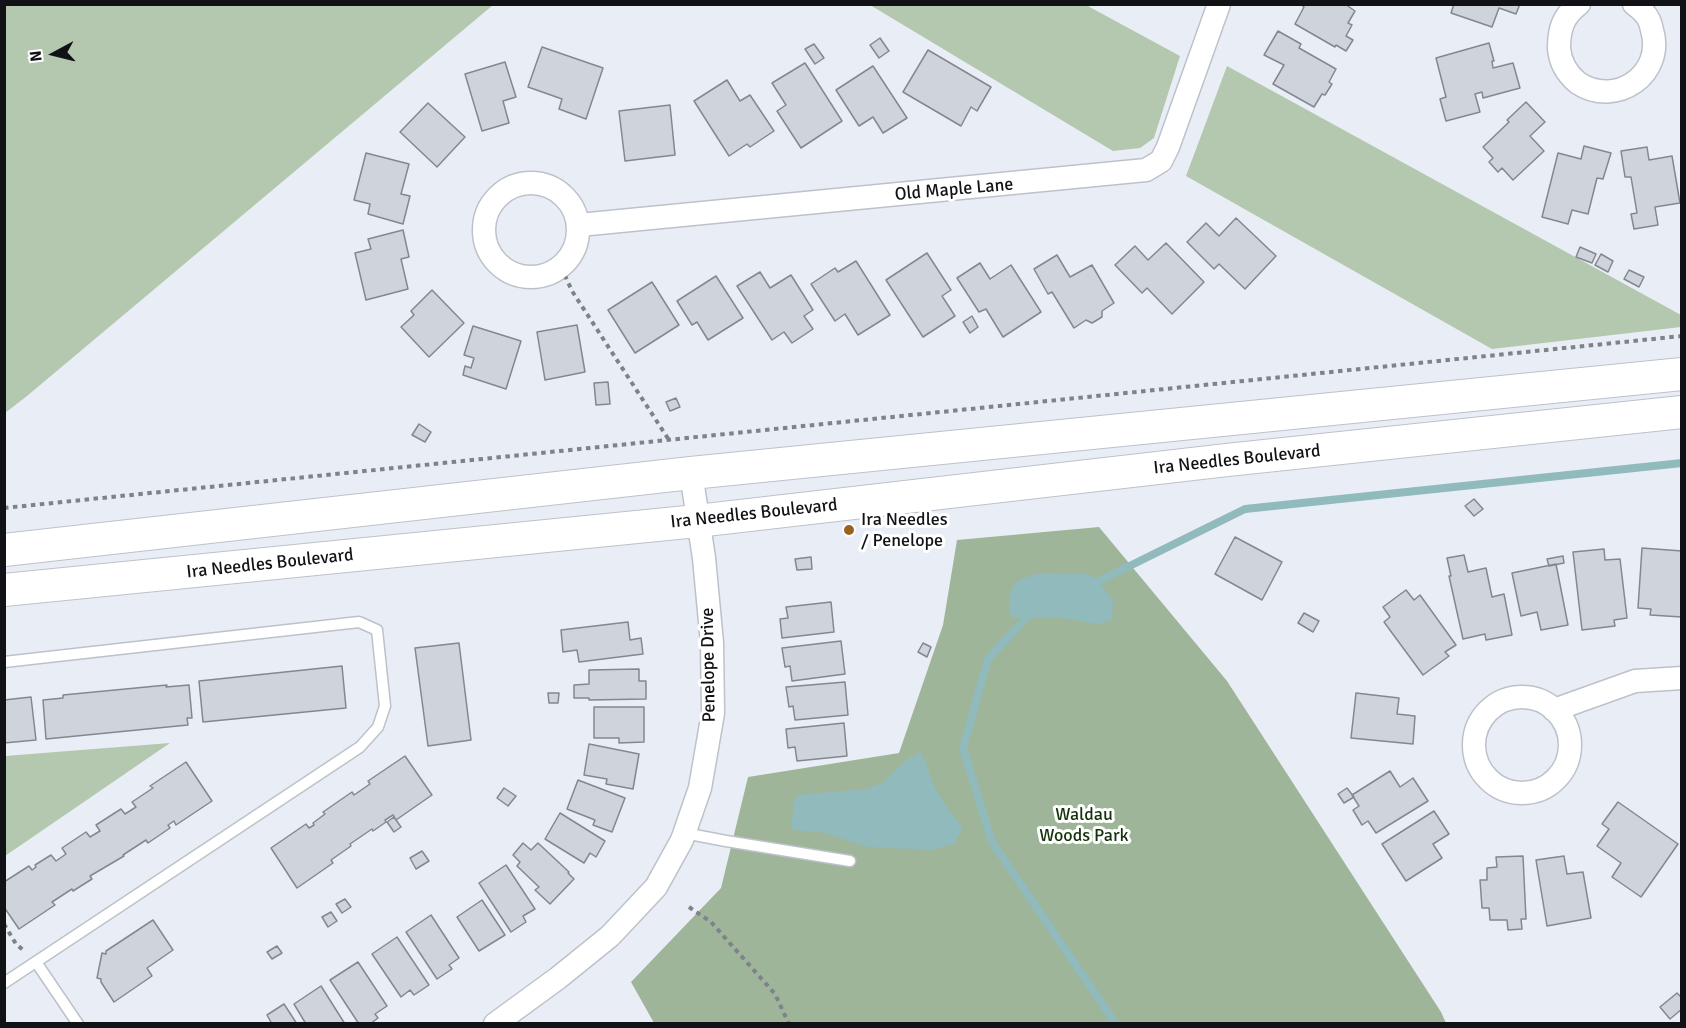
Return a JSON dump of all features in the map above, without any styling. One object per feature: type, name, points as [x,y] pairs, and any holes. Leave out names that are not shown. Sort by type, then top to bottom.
[{"type":"main road","points":[[4,550],[691,473],[1682,374]]},
{"type":"main road","name":"Ira Needles Boulevard","points":[[4,590],[697,520],[1227,460],[1682,412]]},
{"type":"street","name":"Old Maple Lane","points":[[579,225],[1146,170],[1161,161],[1168,147],[1219,4]]},
{"type":"street","points":[[1579,4],[1565,18],[1559,34],[1560,57],[1573,79],[1596,91],[1613,92],[1632,85],[1644,74],[1653,56],[1655,39],[1650,23],[1645,14],[1634,4]]},
{"type":"street","points":[[534,182],[557,189],[570,202],[579,225],[575,248],[561,267],[544,276],[531,278],[511,273],[495,261],[487,248],[483,231],[485,214],[496,196],[513,185],[534,182]]},
{"type":"street","name":"Penelope Drive","points":[[495,1023],[558,978],[610,936],[656,887],[684,833],[700,788],[713,713],[712,643],[704,558],[691,473]]},
{"type":"street","points":[[1554,710],[1635,681],[1682,678]]},
{"type":"street","points":[[1526,697],[1540,700],[1554,710],[1567,729],[1570,746],[1568,759],[1561,774],[1539,791],[1516,794],[1495,786],[1477,765],[1473,748],[1482,718],[1494,706],[1510,698],[1526,697]]},
{"type":"lane","points":[[4,662],[359,622],[377,630],[385,706],[378,727],[360,747],[4,983]]},
{"type":"lane","points":[[684,833],[850,861]]},
{"type":"lane","points":[[36,962],[78,1023]]},
{"type":"path","points":[[561,267],[572,291],[669,440]]},
{"type":"path","points":[[4,508],[1682,336]]},
{"type":"path","points":[[690,906],[711,922],[775,994],[789,1023]]},
{"type":"path","points":[[4,924],[16,944],[36,962]]},
{"type":"shaded area","points":[[5,4],[493,4],[493,5],[5,413]]},
{"type":"shaded area","points":[[870,5],[1086,5],[1180,56],[1154,138],[1140,148],[1113,151]]},
{"type":"shaded area","points":[[1227,66],[1681,315],[1681,327],[1492,349],[1186,176]]},
{"type":"shaded area","points":[[1041,573],[1085,574],[1096,578],[1113,601],[1112,620],[1099,624],[1062,618],[1012,618],[1009,598],[1014,584],[1023,578]]},
{"type":"shaded area","points":[[170,743],[5,856],[5,756]]},
{"type":"shaded area","points":[[921,752],[935,788],[962,829],[955,843],[932,850],[868,847],[821,832],[791,830],[794,802],[799,795],[866,789],[882,783],[907,759]]},
{"type":"green space","name":"Waldau Woods Park","points":[[1099,527],[1227,681],[1446,1023],[654,1023],[631,982],[721,888],[748,777],[899,753],[943,625],[957,540]]},
{"type":"building","points":[[1301,4],[1345,4],[1355,11],[1348,23],[1352,25],[1346,36],[1353,40],[1346,51],[1295,24],[1304,7]]},
{"type":"building","points":[[1454,4],[1520,4],[1516,14],[1499,8],[1492,27],[1451,13]]},
{"type":"building","points":[[1278,31],[1301,44],[1299,48],[1336,69],[1329,82],[1332,84],[1314,107],[1273,84],[1284,65],[1264,55]]},
{"type":"building","points":[[880,38],[889,51],[879,58],[870,45]]},
{"type":"building","points":[[1489,43],[1494,61],[1492,61],[1493,68],[1513,63],[1520,88],[1483,98],[1482,92],[1475,94],[1480,112],[1446,121],[1440,99],[1446,97],[1436,58]]},
{"type":"building","points":[[814,44],[824,58],[815,64],[805,49]]},
{"type":"building","points":[[542,47],[603,68],[586,119],[559,109],[562,99],[528,87]]},
{"type":"building","points":[[928,50],[991,87],[977,111],[971,107],[961,126],[903,92]]},
{"type":"building","points":[[505,62],[516,97],[503,101],[509,123],[482,131],[465,74]]},
{"type":"building","points":[[805,63],[842,121],[801,148],[777,111],[786,105],[772,83]]},
{"type":"building","points":[[873,66],[907,118],[883,133],[873,117],[859,126],[836,90]]},
{"type":"building","points":[[727,80],[740,101],[750,95],[774,131],[750,147],[747,144],[729,156],[694,101]]},
{"type":"building","points":[[1526,102],[1545,122],[1530,136],[1544,151],[1513,180],[1502,168],[1498,172],[1489,162],[1493,158],[1483,147]]},
{"type":"building","points":[[428,103],[465,137],[437,167],[400,132]]},
{"type":"building","points":[[670,105],[675,155],[625,161],[619,111]]},
{"type":"building","points":[[1584,146],[1611,153],[1603,179],[1597,178],[1588,214],[1572,210],[1568,224],[1542,217],[1558,153],[1581,159]]},
{"type":"building","points":[[1647,147],[1649,160],[1672,156],[1680,203],[1655,207],[1658,225],[1634,229],[1631,214],[1637,213],[1631,177],[1625,177],[1621,151]]},
{"type":"building","points":[[366,153],[409,164],[401,194],[410,196],[403,224],[368,214],[370,204],[354,200]]},
{"type":"building","points":[[1236,218],[1276,256],[1245,289],[1219,264],[1214,269],[1187,242],[1206,223],[1219,236]]},
{"type":"building","points":[[403,230],[409,257],[401,259],[408,289],[366,300],[355,253],[371,249],[368,239]]},
{"type":"building","points":[[1166,243],[1204,282],[1172,314],[1147,288],[1142,293],[1115,265],[1135,246],[1148,260]]},
{"type":"building","points":[[1580,247],[1596,254],[1592,263],[1576,257]]},
{"type":"building","points":[[927,253],[951,290],[942,296],[955,316],[923,337],[886,280]]},
{"type":"building","points":[[1601,254],[1613,261],[1608,272],[1595,265]]},
{"type":"building","points":[[1057,255],[1070,277],[1092,265],[1114,303],[1102,311],[1102,317],[1092,323],[1086,320],[1074,328],[1052,292],[1048,294],[1034,269]]},
{"type":"building","points":[[856,261],[890,315],[858,335],[845,314],[835,321],[811,284],[835,268],[838,272]]},
{"type":"building","points":[[980,263],[990,279],[1011,265],[1041,312],[1003,337],[986,309],[979,312],[957,278]]},
{"type":"building","points":[[1629,270],[1644,277],[1639,287],[1624,279]]},
{"type":"building","points":[[760,272],[770,288],[791,275],[813,310],[804,316],[813,329],[792,343],[784,332],[772,340],[737,286]]},
{"type":"building","points":[[716,276],[743,318],[708,340],[697,322],[692,325],[677,301]]},
{"type":"building","points":[[652,282],[679,325],[635,353],[608,310]]},
{"type":"building","points":[[432,290],[464,323],[429,357],[401,327],[414,315],[411,311]]},
{"type":"building","points":[[972,316],[978,327],[970,333],[963,322]]},
{"type":"building","points":[[577,325],[585,372],[545,380],[537,332]]},
{"type":"building","points":[[473,326],[521,341],[506,389],[463,375],[465,366],[471,368],[474,358],[464,355]]},
{"type":"building","points":[[608,382],[610,404],[596,405],[594,383]]},
{"type":"building","points":[[676,398],[680,407],[670,411],[666,402]]},
{"type":"building","points":[[419,424],[431,432],[425,442],[412,435]]},
{"type":"building","points":[[1474,499],[1483,509],[1474,516],[1465,506]]},
{"type":"building","points":[[1235,537],[1282,562],[1262,600],[1215,574]]},
{"type":"building","points":[[1642,548],[1682,551],[1682,617],[1650,615],[1651,609],[1638,608]]},
{"type":"building","points":[[1604,549],[1605,560],[1620,559],[1627,618],[1614,620],[1615,626],[1582,630],[1573,552]]},
{"type":"building","points":[[1464,555],[1468,572],[1486,568],[1492,597],[1504,594],[1512,635],[1486,640],[1485,634],[1463,639],[1447,558]]},
{"type":"building","points":[[1563,556],[1564,563],[1549,566],[1547,559]]},
{"type":"building","points":[[811,557],[812,569],[797,570],[795,559]]},
{"type":"building","points":[[1556,564],[1568,625],[1541,630],[1537,612],[1521,616],[1512,573]]},
{"type":"building","points":[[1406,590],[1414,600],[1420,595],[1456,645],[1445,652],[1449,656],[1423,675],[1384,622],[1390,617],[1383,607]]},
{"type":"building","points":[[831,602],[834,632],[782,638],[780,619],[788,618],[786,607]]},
{"type":"building","points":[[1304,613],[1319,621],[1313,632],[1298,623]]},
{"type":"building","points":[[628,622],[630,640],[641,638],[643,654],[579,662],[577,650],[563,652],[561,630]]},
{"type":"building","points":[[841,641],[845,674],[792,681],[790,666],[785,667],[782,648]]},
{"type":"building","points":[[459,643],[471,740],[428,746],[415,648]]},
{"type":"building","points":[[923,643],[931,647],[927,657],[918,652]]},
{"type":"building","points":[[342,666],[346,708],[203,722],[199,681]]},
{"type":"building","points":[[639,669],[639,681],[646,681],[646,699],[574,698],[574,685],[589,684],[589,670]]},
{"type":"building","points":[[845,682],[848,715],[795,720],[793,706],[789,707],[786,687]]},
{"type":"building","points":[[167,685],[166,687],[189,685],[192,718],[187,718],[188,725],[46,739],[43,700],[63,698],[63,695]]},
{"type":"building","points":[[548,693],[559,693],[558,703],[549,703]]},
{"type":"building","points":[[1356,693],[1399,698],[1397,714],[1415,716],[1413,744],[1351,738]]},
{"type":"building","points":[[31,697],[36,740],[4,743],[4,700]]},
{"type":"building","points":[[594,707],[644,707],[644,742],[619,743],[619,738],[594,738]]},
{"type":"building","points":[[844,723],[847,756],[797,761],[795,747],[788,748],[786,729]]},
{"type":"building","points":[[589,744],[639,754],[633,789],[606,784],[607,779],[584,775]]},
{"type":"building","points":[[405,756],[432,795],[396,820],[393,815],[373,831],[372,829],[350,844],[351,846],[331,860],[333,863],[297,888],[271,848],[306,824],[309,828],[314,825],[313,823],[325,814],[323,812],[352,792],[354,795],[370,784],[368,781]]},
{"type":"building","points":[[186,762],[212,801],[176,825],[174,821],[168,825],[170,828],[148,843],[146,840],[90,876],[92,879],[52,902],[55,905],[19,929],[4,907],[4,882],[29,866],[32,870],[36,867],[35,865],[51,855],[56,861],[66,854],[62,848],[86,832],[90,837],[100,831],[96,825],[121,809],[125,814],[136,807],[132,802],[153,788],[150,786]]},
{"type":"building","points":[[1390,771],[1400,787],[1413,778],[1428,801],[1376,833],[1368,821],[1362,825],[1353,810],[1359,806],[1352,795]]},
{"type":"building","points":[[578,780],[625,798],[612,832],[593,825],[595,820],[567,809]]},
{"type":"building","points":[[504,788],[516,796],[508,806],[497,798]]},
{"type":"building","points":[[1347,788],[1354,797],[1344,803],[1338,794]]},
{"type":"building","points":[[1618,802],[1678,844],[1641,897],[1612,877],[1621,863],[1597,846],[1609,829],[1602,824]]},
{"type":"building","points":[[1434,811],[1449,834],[1433,844],[1442,858],[1406,881],[1382,844]]},
{"type":"building","points":[[560,813],[605,841],[596,857],[590,853],[584,863],[545,839]]},
{"type":"building","points":[[394,817],[401,827],[394,832],[387,822]]},
{"type":"building","points":[[523,843],[531,850],[538,843],[574,879],[550,904],[535,890],[539,887],[517,866],[520,862],[513,855]]},
{"type":"building","points":[[422,851],[429,861],[416,869],[410,858]]},
{"type":"building","points":[[1523,856],[1526,919],[1521,919],[1522,929],[1508,930],[1507,920],[1490,920],[1489,908],[1482,908],[1480,880],[1487,880],[1487,868],[1497,867],[1496,857]]},
{"type":"building","points":[[1564,856],[1567,874],[1583,872],[1591,918],[1547,926],[1536,860]]},
{"type":"building","points":[[506,865],[535,909],[523,916],[526,922],[511,932],[479,883]]},
{"type":"building","points":[[345,899],[351,907],[342,913],[336,904]]},
{"type":"building","points":[[482,900],[505,935],[479,951],[457,917]]},
{"type":"building","points":[[331,912],[337,921],[328,927],[322,917]]},
{"type":"building","points":[[431,915],[459,958],[449,965],[452,969],[437,979],[406,932]]},
{"type":"building","points":[[153,920],[173,950],[147,968],[152,976],[114,1002],[101,979],[97,978],[102,953],[106,954],[106,951]]},
{"type":"building","points":[[397,937],[429,985],[414,995],[410,990],[401,997],[372,954]]},
{"type":"building","points":[[277,946],[282,953],[272,959],[267,952]]},
{"type":"building","points":[[358,962],[387,1006],[375,1014],[378,1018],[370,1024],[359,1024],[330,980]]},
{"type":"building","points":[[321,986],[345,1024],[306,1024],[294,1004]]},
{"type":"building","points":[[1677,993],[1682,998],[1682,1009],[1670,1019],[1660,1007]]},
{"type":"building","points":[[284,1004],[297,1024],[272,1024],[267,1015]]},
{"type":"waterway","points":[[1089,586],[1245,509],[1682,463]]},
{"type":"waterway","points":[[1035,613],[1028,616],[988,659],[963,748],[992,842],[1116,1024]]},
{"type":"place","name":"Ira Needles / Penelope","points":[[849,530]]}]
